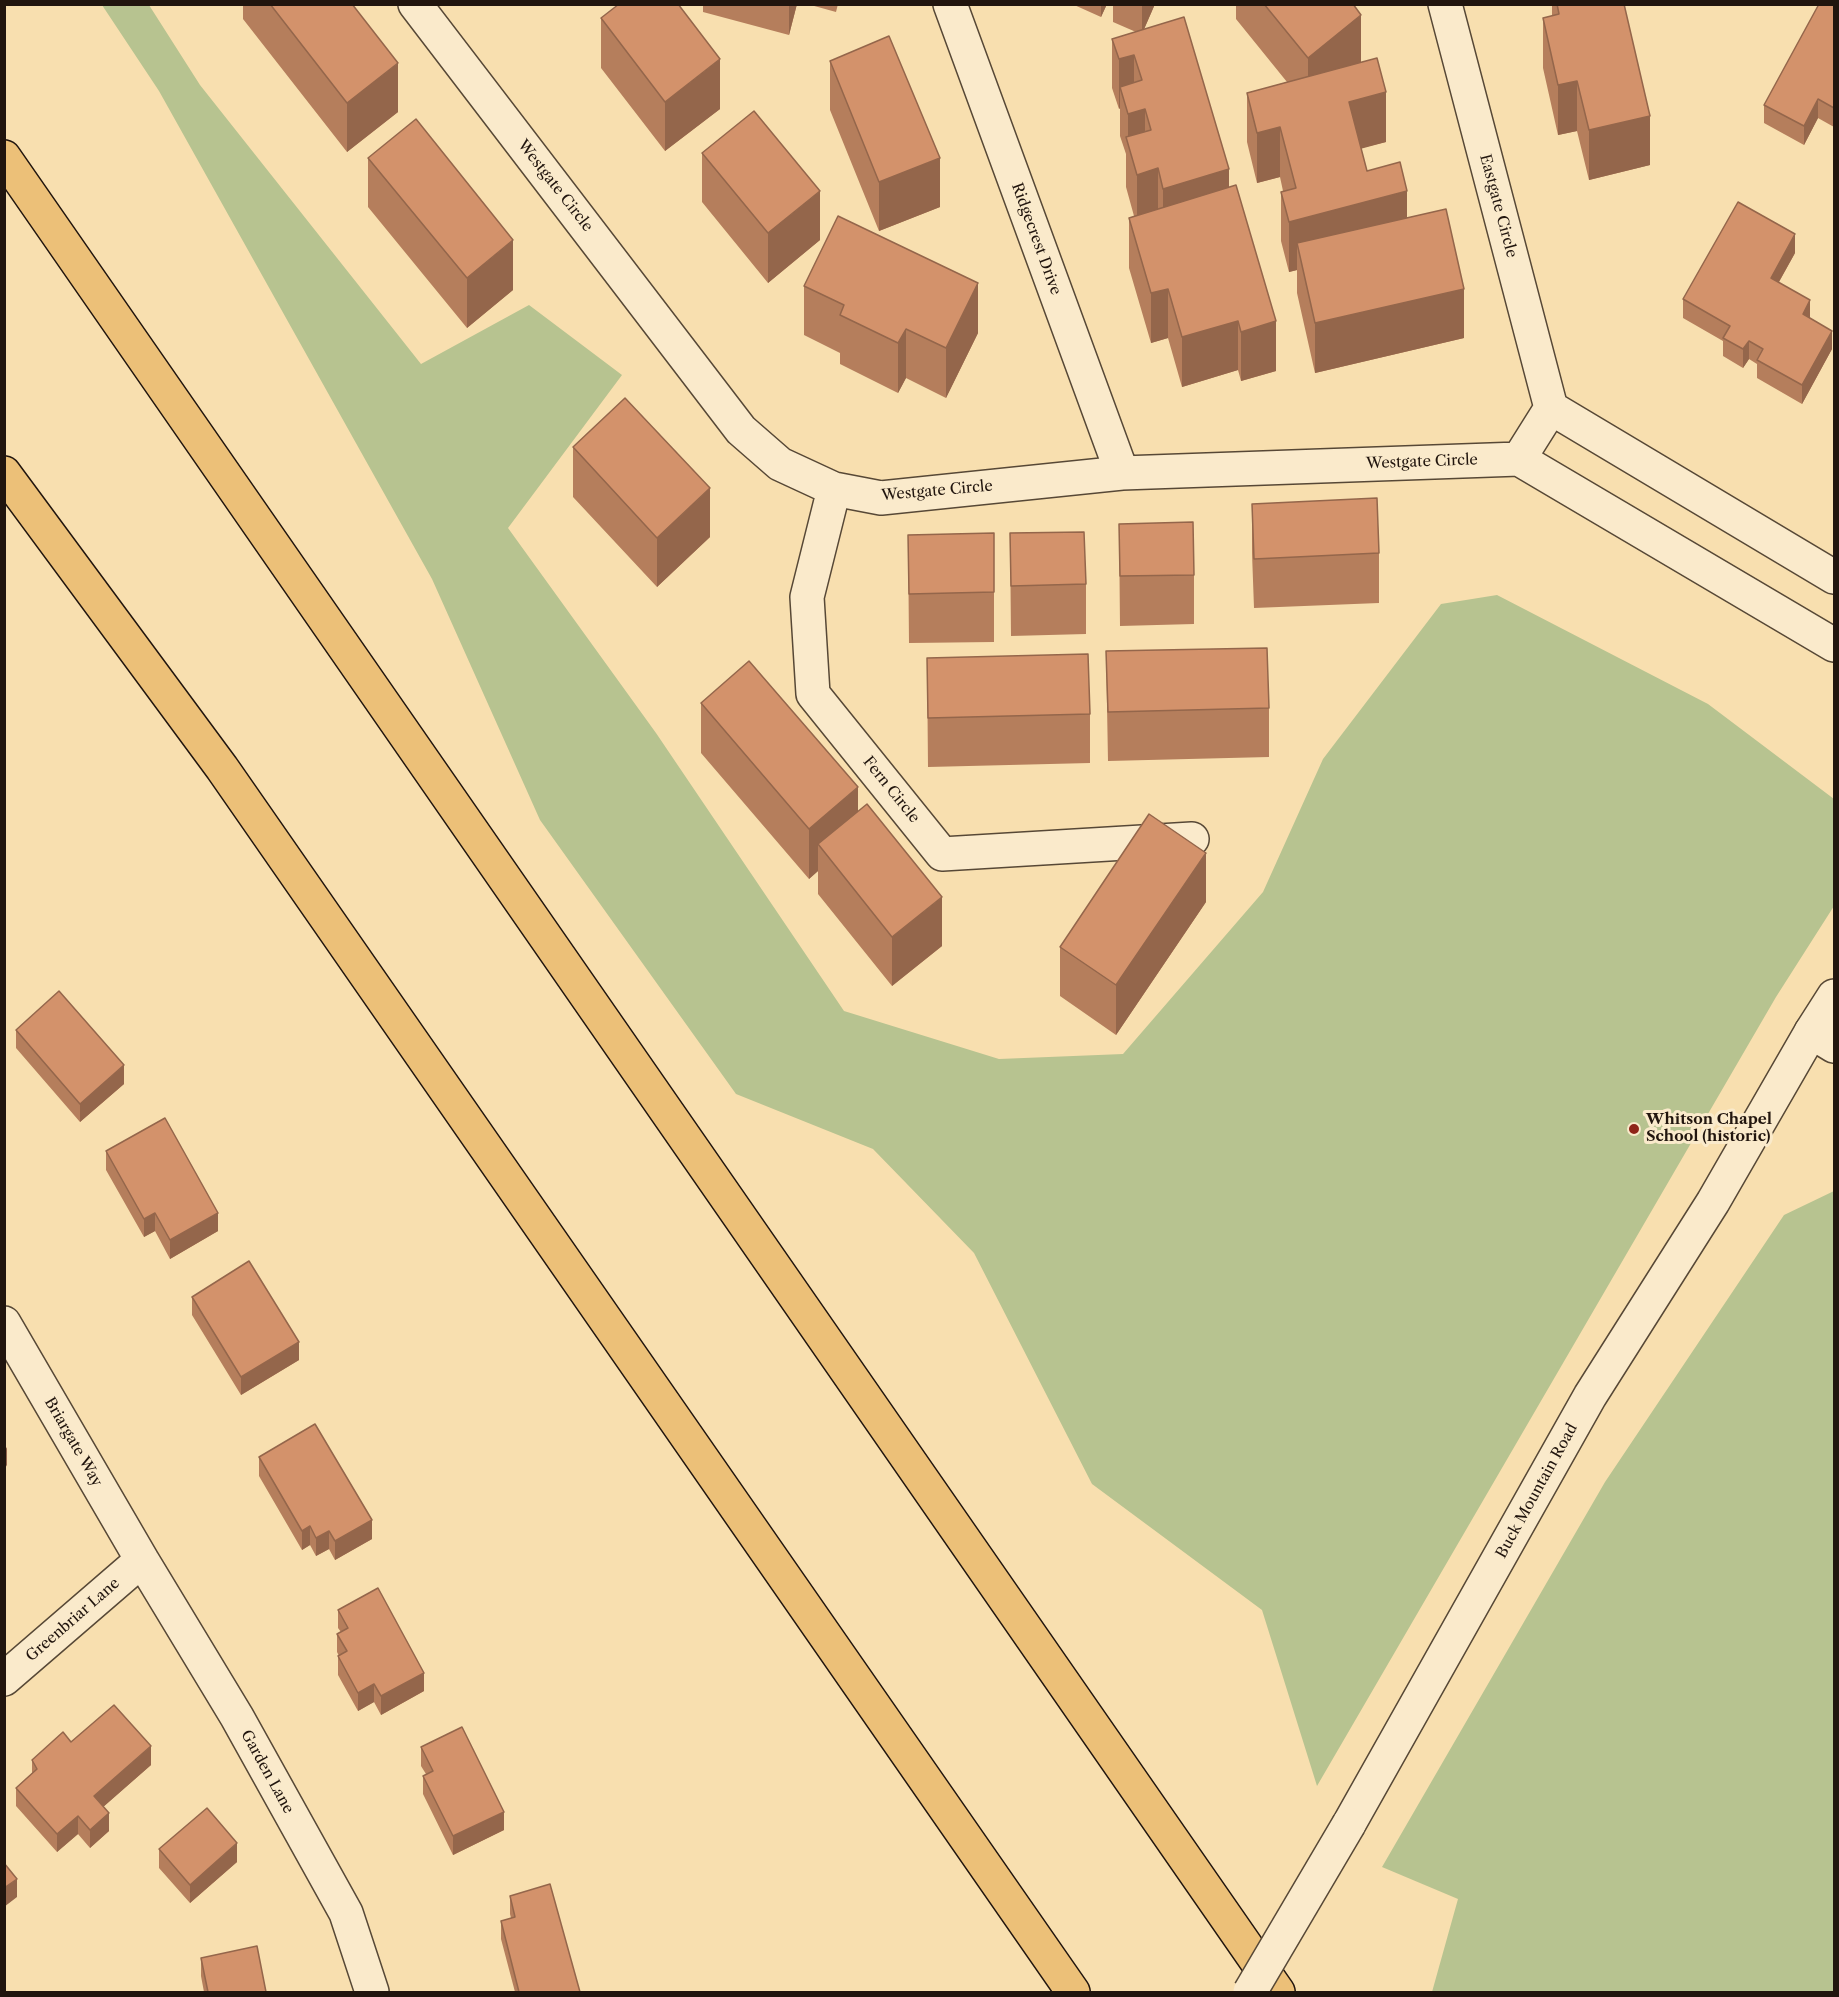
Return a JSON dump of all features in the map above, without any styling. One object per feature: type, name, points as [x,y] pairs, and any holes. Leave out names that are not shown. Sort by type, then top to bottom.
[{"type":"highway","points":[[4,157],[1278,1992]]},
{"type":"highway","points":[[4,473],[222,768],[1073,1992]]},
{"type":"street","name":"Westgate Circle","points":[[415,4],[741,430],[780,464],[834,489],[881,498],[1122,473],[1519,459]]},
{"type":"street","name":"Ridgecrest Drive","points":[[950,4],[1122,473]]},
{"type":"street","name":"Eastgate Circle","points":[[1445,4],[1551,408]]},
{"type":"street","points":[[1834,577],[1551,408],[1519,459],[1834,645]]},
{"type":"street","name":"Fern Circle","points":[[834,489],[807,597],[813,694],[942,854],[1192,839]]},
{"type":"street","name":"Buck Mountain Road","points":[[1251,1992],[1349,1824],[1590,1396],[1713,1202],[1823,1039],[1834,996]]},
{"type":"street","name":"Briargate Way","points":[[4,1323],[142,1560]]},
{"type":"street","name":"Greenbriar Lane","points":[[4,1679],[142,1560]]},
{"type":"street","name":"Garden Lane","points":[[142,1560],[237,1717],[346,1913],[372,1992]]},
{"type":"green space","points":[[102,5],[149,5],[200,85],[421,364],[529,305],[622,375],[508,528],[656,733],[844,1011],[999,1059],[1123,1054],[1263,892],[1323,759],[1441,604],[1497,595],[1708,704],[1834,799],[1834,906],[1776,997],[1317,1786],[1262,1610],[1092,1484],[974,1253],[873,1149],[736,1094],[540,820],[432,579],[159,91]]},
{"type":"green space","points":[[1834,1191],[1834,1992],[1432,1992],[1458,1899],[1382,1867],[1605,1482],[1784,1215]]},
{"type":"building","points":[[270,4],[352,4],[398,63],[347,103]]},
{"type":"building","points":[[619,4],[678,4],[720,59],[665,102],[601,18]]},
{"type":"building","points":[[1264,4],[1353,4],[1361,15],[1308,58]]},
{"type":"building","points":[[1557,4],[1624,4],[1650,116],[1589,130],[1577,81],[1558,85],[1543,18],[1559,14]]},
{"type":"building","points":[[1819,4],[1834,4],[1834,108],[1818,99],[1804,126],[1764,105]]},
{"type":"building","points":[[1184,17],[1229,169],[1163,189],[1158,168],[1137,175],[1126,137],[1151,130],[1145,109],[1128,114],[1120,87],[1142,80],[1134,55],[1119,59],[1112,39]]},
{"type":"building","points":[[889,36],[940,158],[879,182],[830,61]]},
{"type":"building","points":[[1377,58],[1386,92],[1349,102],[1367,171],[1400,162],[1407,191],[1289,222],[1281,192],[1296,188],[1280,127],[1257,133],[1247,93]]},
{"type":"building","points":[[754,111],[820,191],[768,233],[702,153]]},
{"type":"building","points":[[416,119],[513,240],[467,278],[368,158]]},
{"type":"building","points":[[1236,185],[1276,321],[1241,332],[1238,321],[1182,337],[1168,289],[1151,293],[1129,218]]},
{"type":"building","points":[[1738,202],[1795,234],[1771,278],[1810,300],[1803,314],[1832,331],[1802,385],[1757,360],[1763,349],[1749,341],[1743,349],[1723,338],[1730,326],[1683,299]]},
{"type":"building","points":[[1446,209],[1464,289],[1315,323],[1297,243]]},
{"type":"building","points":[[838,216],[978,283],[946,348],[906,329],[898,343],[840,315],[844,305],[804,286]]},
{"type":"building","points":[[625,398],[710,488],[657,538],[573,447]]},
{"type":"building","points":[[1377,498],[1379,553],[1254,559],[1252,504]]},
{"type":"building","points":[[1193,522],[1194,575],[1120,576],[1119,524]]},
{"type":"building","points":[[1084,532],[1086,584],[1011,586],[1010,533]]},
{"type":"building","points":[[994,533],[994,592],[909,594],[908,535]]},
{"type":"building","points":[[1267,648],[1269,708],[1108,712],[1106,651]]},
{"type":"building","points":[[1088,654],[1090,714],[928,718],[927,658]]},
{"type":"building","points":[[749,661],[858,787],[809,829],[701,703]]},
{"type":"building","points":[[867,804],[942,897],[892,937],[818,844]]},
{"type":"building","points":[[1149,814],[1206,853],[1116,985],[1060,947]]},
{"type":"building","points":[[59,991],[124,1065],[80,1104],[16,1030]]},
{"type":"building","points":[[165,1118],[218,1213],[170,1240],[155,1213],[144,1219],[106,1151]]},
{"type":"building","points":[[249,1261],[299,1342],[241,1377],[192,1297]]},
{"type":"building","points":[[315,1424],[372,1520],[335,1541],[329,1531],[316,1538],[310,1526],[302,1531],[259,1457]]},
{"type":"building","points":[[378,1588],[424,1673],[381,1696],[374,1684],[358,1693],[338,1656],[347,1651],[337,1634],[348,1628],[338,1610]]},
{"type":"building","points":[[114,1705],[151,1746],[94,1796],[109,1813],[90,1830],[78,1816],[57,1834],[16,1788],[37,1769],[32,1760],[63,1732],[71,1742]]},
{"type":"building","points":[[462,1727],[504,1812],[453,1836],[423,1776],[433,1771],[421,1747]]},
{"type":"building","points":[[207,1808],[237,1843],[190,1885],[159,1849]]},
{"type":"building","points":[[4,1863],[17,1879],[4,1888]]},
{"type":"building","points":[[550,1884],[580,1992],[519,1992],[501,1921],[515,1917],[510,1896]]},
{"type":"building","points":[[257,1946],[266,1992],[208,1992],[201,1958]]},
{"type":"place","name":"Whitson Chapel School (historic)","points":[[1634,1129]]}]
